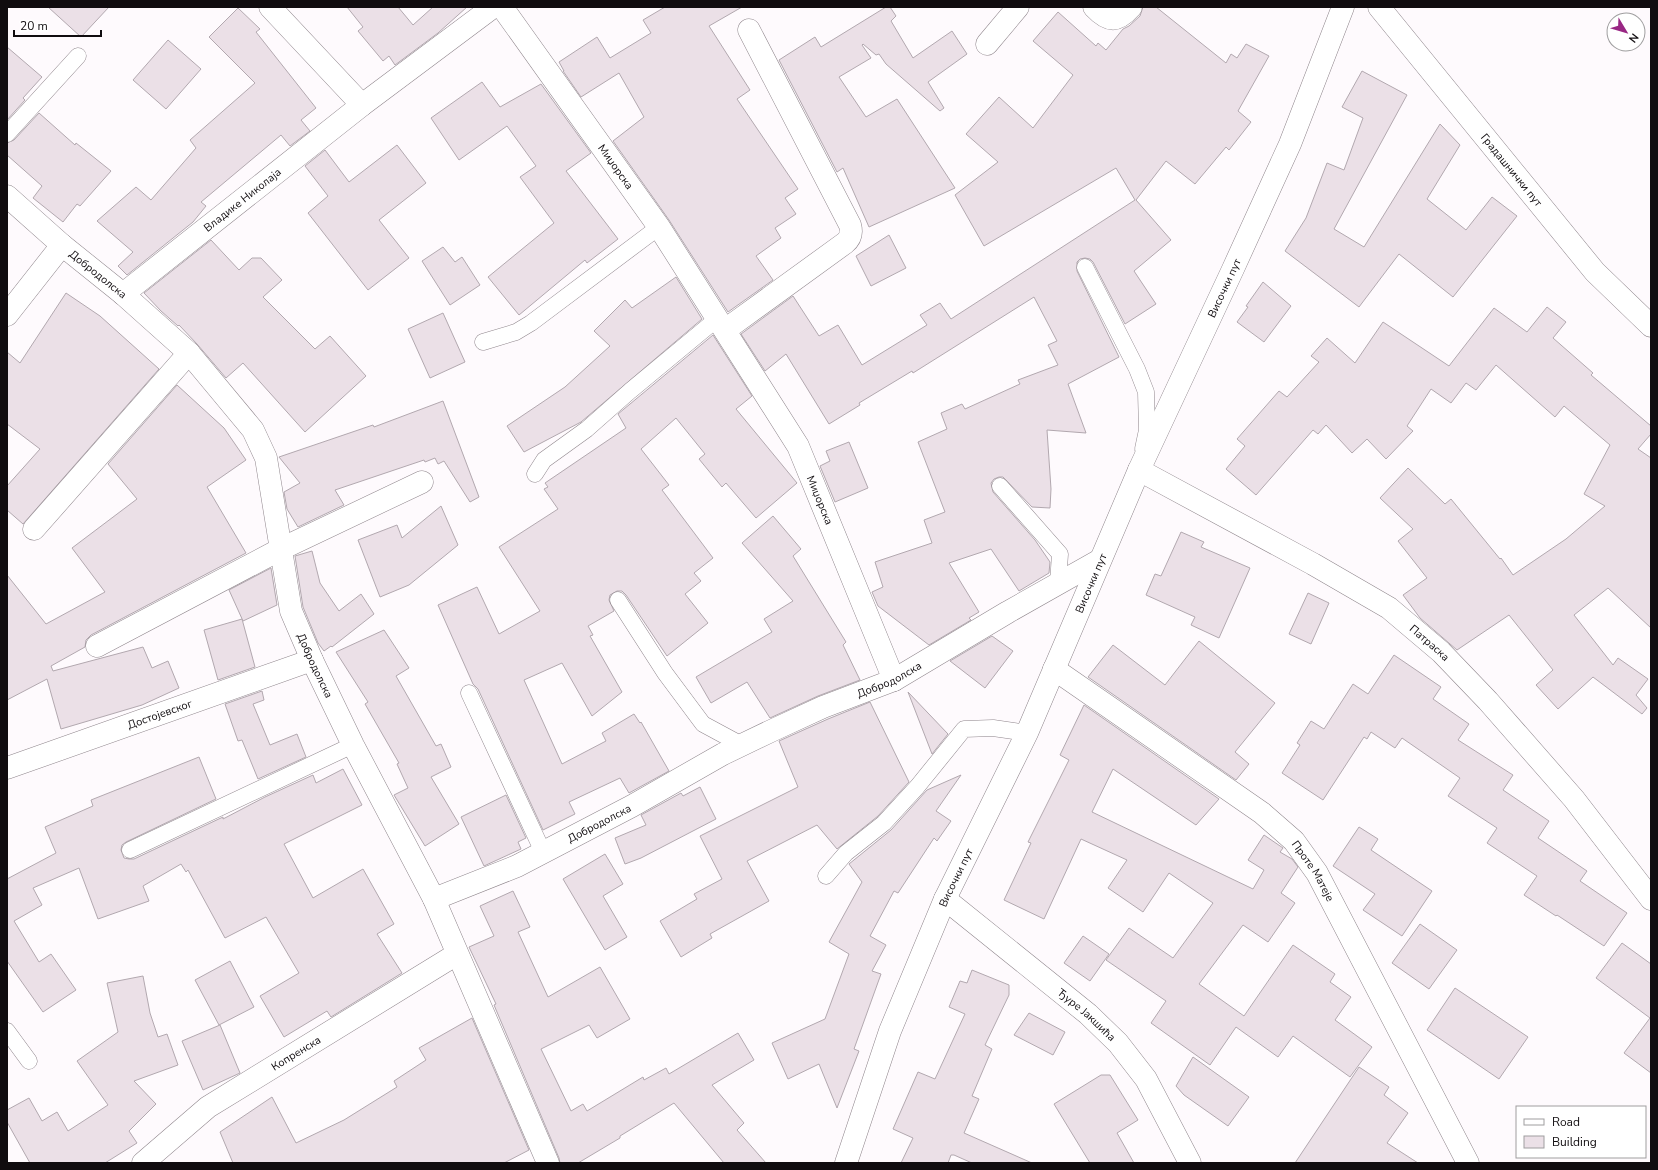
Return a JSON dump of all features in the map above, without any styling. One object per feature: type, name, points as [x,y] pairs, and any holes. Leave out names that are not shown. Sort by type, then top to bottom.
[{"type":"street","points":[[270,7],[362,105]]},
{"type":"street","name":"Владике Николаја","points":[[124,294],[362,105],[493,7]]},
{"type":"street","name":"Миџорска","points":[[502,7],[659,228],[798,446],[894,680]]},
{"type":"street","points":[[987,44],[1018,7]]},
{"type":"street","points":[[1094,7],[1102,15],[1113,19],[1125,14],[1131,7]]},
{"type":"street","name":"Височки пут","points":[[846,1163],[890,1031],[945,899],[1027,733],[1139,470],[1290,144],[1343,7]]},
{"type":"street","name":"Градашнички пут","points":[[1379,7],[1595,272],[1651,326]]},
{"type":"street","points":[[721,324],[845,243],[848,240],[851,230],[850,224],[749,30]]},
{"type":"street","name":"Добродолска","points":[[7,196],[62,245],[124,294],[189,353],[253,430],[266,458],[291,611],[312,660],[353,745],[434,899],[516,866],[632,806],[723,754],[823,707],[894,680],[1058,583],[1100,560]]},
{"type":"street","points":[[7,315],[62,245]]},
{"type":"street","points":[[34,529],[189,353]]},
{"type":"street","name":"Патраска","points":[[1139,470],[1313,564],[1395,613],[1441,652],[1537,755],[1574,799],[1651,899]]},
{"type":"street","points":[[97,646],[281,549],[422,482]]},
{"type":"street","name":"Достојевског","points":[[7,768],[312,660]]},
{"type":"street","name":"Проте Матеје","points":[[1054,669],[1262,813],[1294,841],[1317,873],[1468,1163]]},
{"type":"street","points":[[434,899],[548,1163]]},
{"type":"street","name":"Ђуре Јакшића","points":[[945,899],[1088,1014],[1118,1043],[1146,1079],[1190,1163]]},
{"type":"street","name":"Копренска","points":[[143,1163],[208,1107],[457,954]]},
{"type":"lane","points":[[7,134],[78,56]]},
{"type":"lane","points":[[483,342],[516,332],[531,323],[659,228]]},
{"type":"lane","points":[[1085,267],[1137,368],[1146,392],[1147,430],[1139,470]]},
{"type":"lane","points":[[535,474],[544,460],[588,429],[630,391],[721,324]]},
{"type":"lane","points":[[1000,486],[1060,554],[1058,583]]},
{"type":"lane","points":[[618,600],[665,673],[703,724],[742,745]]},
{"type":"lane","points":[[469,693],[543,852]]},
{"type":"lane","points":[[826,876],[846,853],[884,824],[917,787],[964,729],[993,728],[1027,733]]},
{"type":"lane","points":[[130,850],[353,745]]},
{"type":"lane","points":[[7,1031],[29,1061]]},
{"type":"building","points":[[48,7],[109,7],[81,37]]},
{"type":"building","points":[[347,7],[398,7],[413,25],[433,7],[467,7],[438,33],[395,65],[389,56],[383,61],[358,31],[363,27]]},
{"type":"building","points":[[665,7],[742,7],[709,26],[750,90],[737,99],[798,189],[785,198],[796,214],[775,228],[781,238],[756,256],[773,280],[728,312],[669,220],[613,141],[644,117],[619,73],[581,97],[563,71],[559,62],[597,37],[610,58],[651,33],[643,20]]},
{"type":"building","points":[[886,7],[890,7],[896,16],[891,21],[913,58],[952,31],[967,54],[928,82],[944,108],[940,111],[886,64],[879,54],[876,55],[863,44],[862,45],[871,58],[839,77],[866,117],[897,99],[955,188],[869,227],[843,168],[837,172],[779,60],[815,37],[821,47]]},
{"type":"building","points":[[1143,7],[1156,7],[1226,63],[1231,54],[1237,58],[1246,44],[1269,56],[1238,111],[1251,122],[1229,150],[1226,147],[1195,184],[1166,161],[1136,200],[1171,240],[1134,271],[1156,304],[1125,324],[1093,262],[1090,259],[1085,258],[1080,259],[1077,262],[1077,271],[1119,357],[1068,384],[1086,433],[1047,430],[1051,489],[1050,508],[1032,507],[1003,477],[994,479],[991,483],[993,492],[1035,540],[1050,562],[1049,573],[1019,591],[991,549],[949,563],[979,612],[969,618],[971,620],[929,645],[878,606],[872,592],[883,587],[875,562],[932,543],[924,520],[945,512],[918,442],[947,429],[941,413],[962,404],[965,409],[1020,384],[1018,380],[1058,365],[1048,345],[1057,341],[1034,297],[913,373],[912,371],[859,403],[860,405],[829,424],[786,354],[765,371],[741,334],[793,296],[819,336],[838,325],[862,365],[927,325],[920,315],[940,303],[951,319],[1135,200],[1116,168],[984,246],[955,195],[998,162],[966,134],[999,97],[1033,128],[1073,75],[1033,41],[1058,12],[1096,46],[1098,43],[1106,50],[1123,29],[1129,26],[1140,16]]},
{"type":"building","points":[[238,8],[260,29],[256,32],[316,108],[301,120],[310,131],[290,146],[281,135],[201,202],[206,206],[193,222],[127,275],[118,266],[133,252],[97,221],[136,187],[151,200],[196,148],[190,140],[255,83],[209,37]]},
{"type":"building","points":[[168,40],[201,69],[166,109],[133,80]]},
{"type":"building","points":[[7,47],[42,77],[23,98],[25,100],[7,120]]},
{"type":"building","points":[[1362,71],[1407,95],[1334,229],[1364,247],[1440,124],[1460,145],[1427,199],[1466,230],[1492,197],[1517,216],[1453,297],[1399,254],[1359,307],[1285,251],[1306,218],[1327,163],[1344,170],[1363,118],[1342,107]]},
{"type":"building","points":[[482,82],[500,107],[541,84],[591,153],[566,171],[618,239],[587,263],[585,260],[519,315],[488,277],[554,223],[520,177],[536,166],[507,126],[459,160],[431,118]]},
{"type":"building","points":[[39,113],[75,145],[76,143],[111,171],[80,206],[77,204],[63,222],[33,198],[42,186],[7,155],[7,143],[14,140]]},
{"type":"building","points":[[397,145],[426,183],[379,220],[409,258],[368,290],[308,213],[328,196],[305,166],[325,150],[349,182]]},
{"type":"building","points":[[889,235],[906,268],[871,286],[856,256]]},
{"type":"building","points":[[211,240],[239,270],[252,258],[261,258],[282,280],[263,297],[315,349],[330,336],[366,376],[305,432],[243,363],[226,378],[179,325],[178,326],[161,311],[144,293]]},
{"type":"building","points":[[443,247],[455,262],[462,257],[480,285],[450,305],[422,261]]},
{"type":"building","points":[[676,277],[702,319],[581,422],[524,452],[507,426],[565,387],[610,346],[594,331],[625,300],[632,308]]},
{"type":"building","points":[[1263,282],[1291,306],[1264,342],[1237,322]]},
{"type":"building","points":[[66,293],[100,316],[159,369],[23,524],[7,510],[7,486],[40,449],[7,424],[7,352],[20,363]]},
{"type":"building","points":[[1547,307],[1566,322],[1553,338],[1593,373],[1591,375],[1651,426],[1651,434],[1638,449],[1651,458],[1651,628],[1608,588],[1574,615],[1613,665],[1618,658],[1648,679],[1636,695],[1647,708],[1642,714],[1593,677],[1558,709],[1536,685],[1553,670],[1509,615],[1457,650],[1420,618],[1403,595],[1427,578],[1398,541],[1413,529],[1380,498],[1408,468],[1445,504],[1451,499],[1500,559],[1501,558],[1513,575],[1566,539],[1605,506],[1584,494],[1610,445],[1564,406],[1555,417],[1496,365],[1476,390],[1466,383],[1451,403],[1431,389],[1407,426],[1413,431],[1386,459],[1367,439],[1352,453],[1326,425],[1318,434],[1313,430],[1256,495],[1226,469],[1245,446],[1237,439],[1279,391],[1287,397],[1319,362],[1311,356],[1327,338],[1355,363],[1383,322],[1449,366],[1494,308],[1527,332]]},
{"type":"building","points":[[443,313],[465,362],[430,378],[408,329]]},
{"type":"building","points":[[713,335],[752,396],[736,409],[797,483],[756,518],[726,483],[722,487],[699,459],[705,454],[676,418],[641,449],[669,485],[662,490],[713,558],[694,573],[701,581],[685,594],[708,623],[667,656],[626,595],[622,591],[617,591],[610,595],[609,600],[614,611],[588,626],[593,635],[590,636],[622,692],[592,716],[562,663],[524,680],[562,764],[606,741],[602,733],[634,714],[640,723],[641,722],[669,771],[629,793],[620,778],[569,802],[575,814],[543,830],[478,689],[473,684],[438,605],[477,587],[499,634],[540,611],[499,547],[558,509],[544,489],[548,487],[545,483],[626,428],[618,414]]},
{"type":"building","points":[[177,385],[224,428],[246,460],[207,487],[246,553],[91,635],[86,640],[85,647],[51,666],[53,671],[143,647],[152,668],[168,661],[179,688],[142,705],[61,729],[47,679],[7,700],[7,575],[46,624],[105,592],[72,548],[137,499],[108,464]]},
{"type":"building","points":[[443,401],[479,497],[470,502],[444,461],[438,464],[435,458],[425,462],[424,460],[335,490],[344,505],[298,527],[287,509],[284,492],[300,483],[279,457],[373,425],[374,427]]},
{"type":"building","points":[[849,442],[868,488],[835,502],[820,466],[830,461],[826,451]]},
{"type":"building","points":[[441,506],[458,545],[409,585],[380,597],[358,540],[397,525],[402,538]]},
{"type":"building","points":[[773,516],[801,549],[793,556],[846,642],[843,645],[860,680],[818,696],[770,718],[747,682],[711,703],[696,677],[772,632],[764,619],[793,601],[742,543]]},
{"type":"building","points":[[1181,532],[1204,542],[1201,547],[1250,568],[1219,638],[1191,625],[1195,617],[1146,595],[1155,574],[1161,576]]},
{"type":"building","points":[[312,551],[320,583],[339,611],[361,594],[374,614],[332,647],[331,646],[324,651],[318,643],[303,607],[295,556]]},
{"type":"building","points":[[271,568],[277,605],[243,621],[229,590]]},
{"type":"building","points":[[1308,593],[1329,603],[1311,644],[1289,634]]},
{"type":"building","points":[[242,619],[255,667],[218,680],[204,630]]},
{"type":"building","points":[[384,630],[409,668],[396,676],[436,746],[441,744],[451,767],[431,777],[459,824],[425,846],[394,795],[408,788],[397,764],[399,763],[365,704],[368,702],[336,652]]},
{"type":"building","points":[[992,636],[1013,651],[985,688],[950,661]]},
{"type":"building","points":[[1199,641],[1275,703],[1235,752],[1249,764],[1236,780],[1088,677],[1113,645],[1165,685]]},
{"type":"building","points":[[1394,655],[1441,687],[1433,699],[1469,724],[1458,740],[1513,775],[1503,790],[1549,821],[1538,838],[1587,871],[1580,881],[1627,913],[1604,946],[1524,895],[1537,876],[1487,843],[1497,828],[1448,796],[1460,778],[1402,738],[1395,748],[1371,732],[1367,739],[1364,737],[1323,800],[1282,773],[1300,745],[1297,743],[1311,721],[1324,729],[1353,684],[1368,694]]},
{"type":"building","points":[[262,691],[264,700],[253,704],[270,745],[297,734],[306,757],[258,779],[242,740],[238,741],[225,704]]},
{"type":"building","points":[[908,692],[948,734],[932,754]]},
{"type":"building","points":[[870,702],[909,782],[878,816],[837,849],[817,825],[747,861],[769,901],[710,934],[712,938],[681,957],[660,921],[697,899],[694,894],[722,879],[700,836],[798,787],[779,741]]},
{"type":"building","points":[[1084,705],[1219,799],[1196,825],[1113,769],[1092,812],[1253,889],[1264,870],[1248,860],[1264,835],[1283,848],[1280,852],[1292,859],[1298,867],[1281,893],[1295,903],[1268,942],[1243,925],[1199,984],[1244,1016],[1293,945],[1335,974],[1330,982],[1351,997],[1335,1020],[1372,1047],[1350,1077],[1293,1036],[1278,1057],[1236,1027],[1210,1065],[1151,1023],[1166,1001],[1106,960],[1129,928],[1173,958],[1213,903],[1169,873],[1143,912],[1108,888],[1127,860],[1081,839],[1044,919],[1004,900],[1031,843],[1028,842],[1069,760],[1060,755]]},
{"type":"building","points":[[199,757],[216,799],[126,842],[122,845],[121,850],[124,858],[134,859],[223,817],[223,819],[265,797],[313,775],[316,783],[343,769],[362,805],[284,844],[313,898],[363,869],[394,924],[377,934],[402,973],[331,1017],[327,1011],[284,1037],[260,996],[299,973],[266,917],[225,938],[188,870],[186,872],[181,864],[143,886],[149,901],[98,919],[79,868],[33,888],[42,905],[14,921],[39,962],[51,954],[76,990],[43,1012],[7,961],[7,879],[56,853],[45,827],[93,806],[91,800]]},
{"type":"building","points":[[961,775],[936,811],[951,821],[937,841],[934,838],[898,893],[894,891],[870,936],[886,945],[872,971],[881,974],[854,1049],[859,1051],[837,1108],[819,1064],[788,1079],[772,1043],[825,1019],[849,954],[829,942],[862,882],[849,864],[891,830],[927,790]]},
{"type":"building","points":[[700,787],[716,819],[641,858],[625,864],[615,838],[646,825],[641,815],[681,793],[683,796]]},
{"type":"building","points":[[506,795],[526,838],[518,842],[521,849],[484,866],[461,817]]},
{"type":"building","points":[[1359,827],[1378,839],[1371,850],[1432,891],[1402,936],[1363,910],[1375,894],[1333,866]]},
{"type":"building","points":[[605,854],[623,884],[603,896],[627,937],[605,950],[563,879]]},
{"type":"building","points":[[513,891],[530,927],[518,932],[548,997],[600,967],[630,1019],[597,1038],[589,1025],[541,1049],[571,1111],[583,1104],[587,1111],[643,1077],[644,1080],[666,1068],[669,1074],[738,1033],[754,1060],[712,1085],[744,1123],[737,1130],[766,1163],[724,1163],[674,1103],[578,1163],[560,1163],[494,1005],[496,1004],[469,947],[494,936],[480,906]]},
{"type":"building","points":[[1420,924],[1457,950],[1429,989],[1392,963]]},
{"type":"building","points":[[1083,936],[1109,954],[1090,981],[1064,963]]},
{"type":"building","points":[[1622,943],[1651,964],[1651,1073],[1624,1053],[1650,1018],[1596,978]]},
{"type":"building","points":[[230,961],[254,1007],[219,1025],[195,980]]},
{"type":"building","points":[[972,970],[1009,985],[1009,995],[985,1045],[992,1049],[972,1096],[979,1099],[964,1133],[1032,1163],[972,1163],[951,1155],[948,1163],[901,1163],[913,1138],[893,1129],[918,1072],[935,1079],[965,1014],[949,1007],[960,981],[967,983]]},
{"type":"building","points":[[143,976],[150,1013],[158,1037],[167,1034],[178,1065],[134,1081],[156,1104],[129,1131],[137,1143],[105,1163],[30,1163],[7,1122],[7,1110],[29,1098],[42,1121],[57,1112],[68,1131],[108,1105],[77,1061],[118,1032],[107,983]]},
{"type":"building","points":[[1455,988],[1528,1037],[1499,1079],[1427,1030]]},
{"type":"building","points":[[1029,1013],[1065,1032],[1053,1055],[1014,1035]]},
{"type":"building","points":[[472,1018],[529,1150],[504,1163],[233,1163],[220,1132],[272,1097],[296,1143],[344,1120],[397,1087],[394,1081],[426,1060],[419,1048]]},
{"type":"building","points":[[220,1025],[240,1073],[203,1090],[182,1041]]},
{"type":"building","points":[[1193,1057],[1249,1097],[1228,1126],[1184,1095],[1176,1086]]},
{"type":"building","points":[[1359,1067],[1389,1087],[1384,1095],[1408,1113],[1387,1143],[1418,1163],[1295,1163]]},
{"type":"building","points":[[1101,1075],[1110,1075],[1138,1120],[1117,1133],[1134,1163],[1090,1163],[1054,1104]]}]
